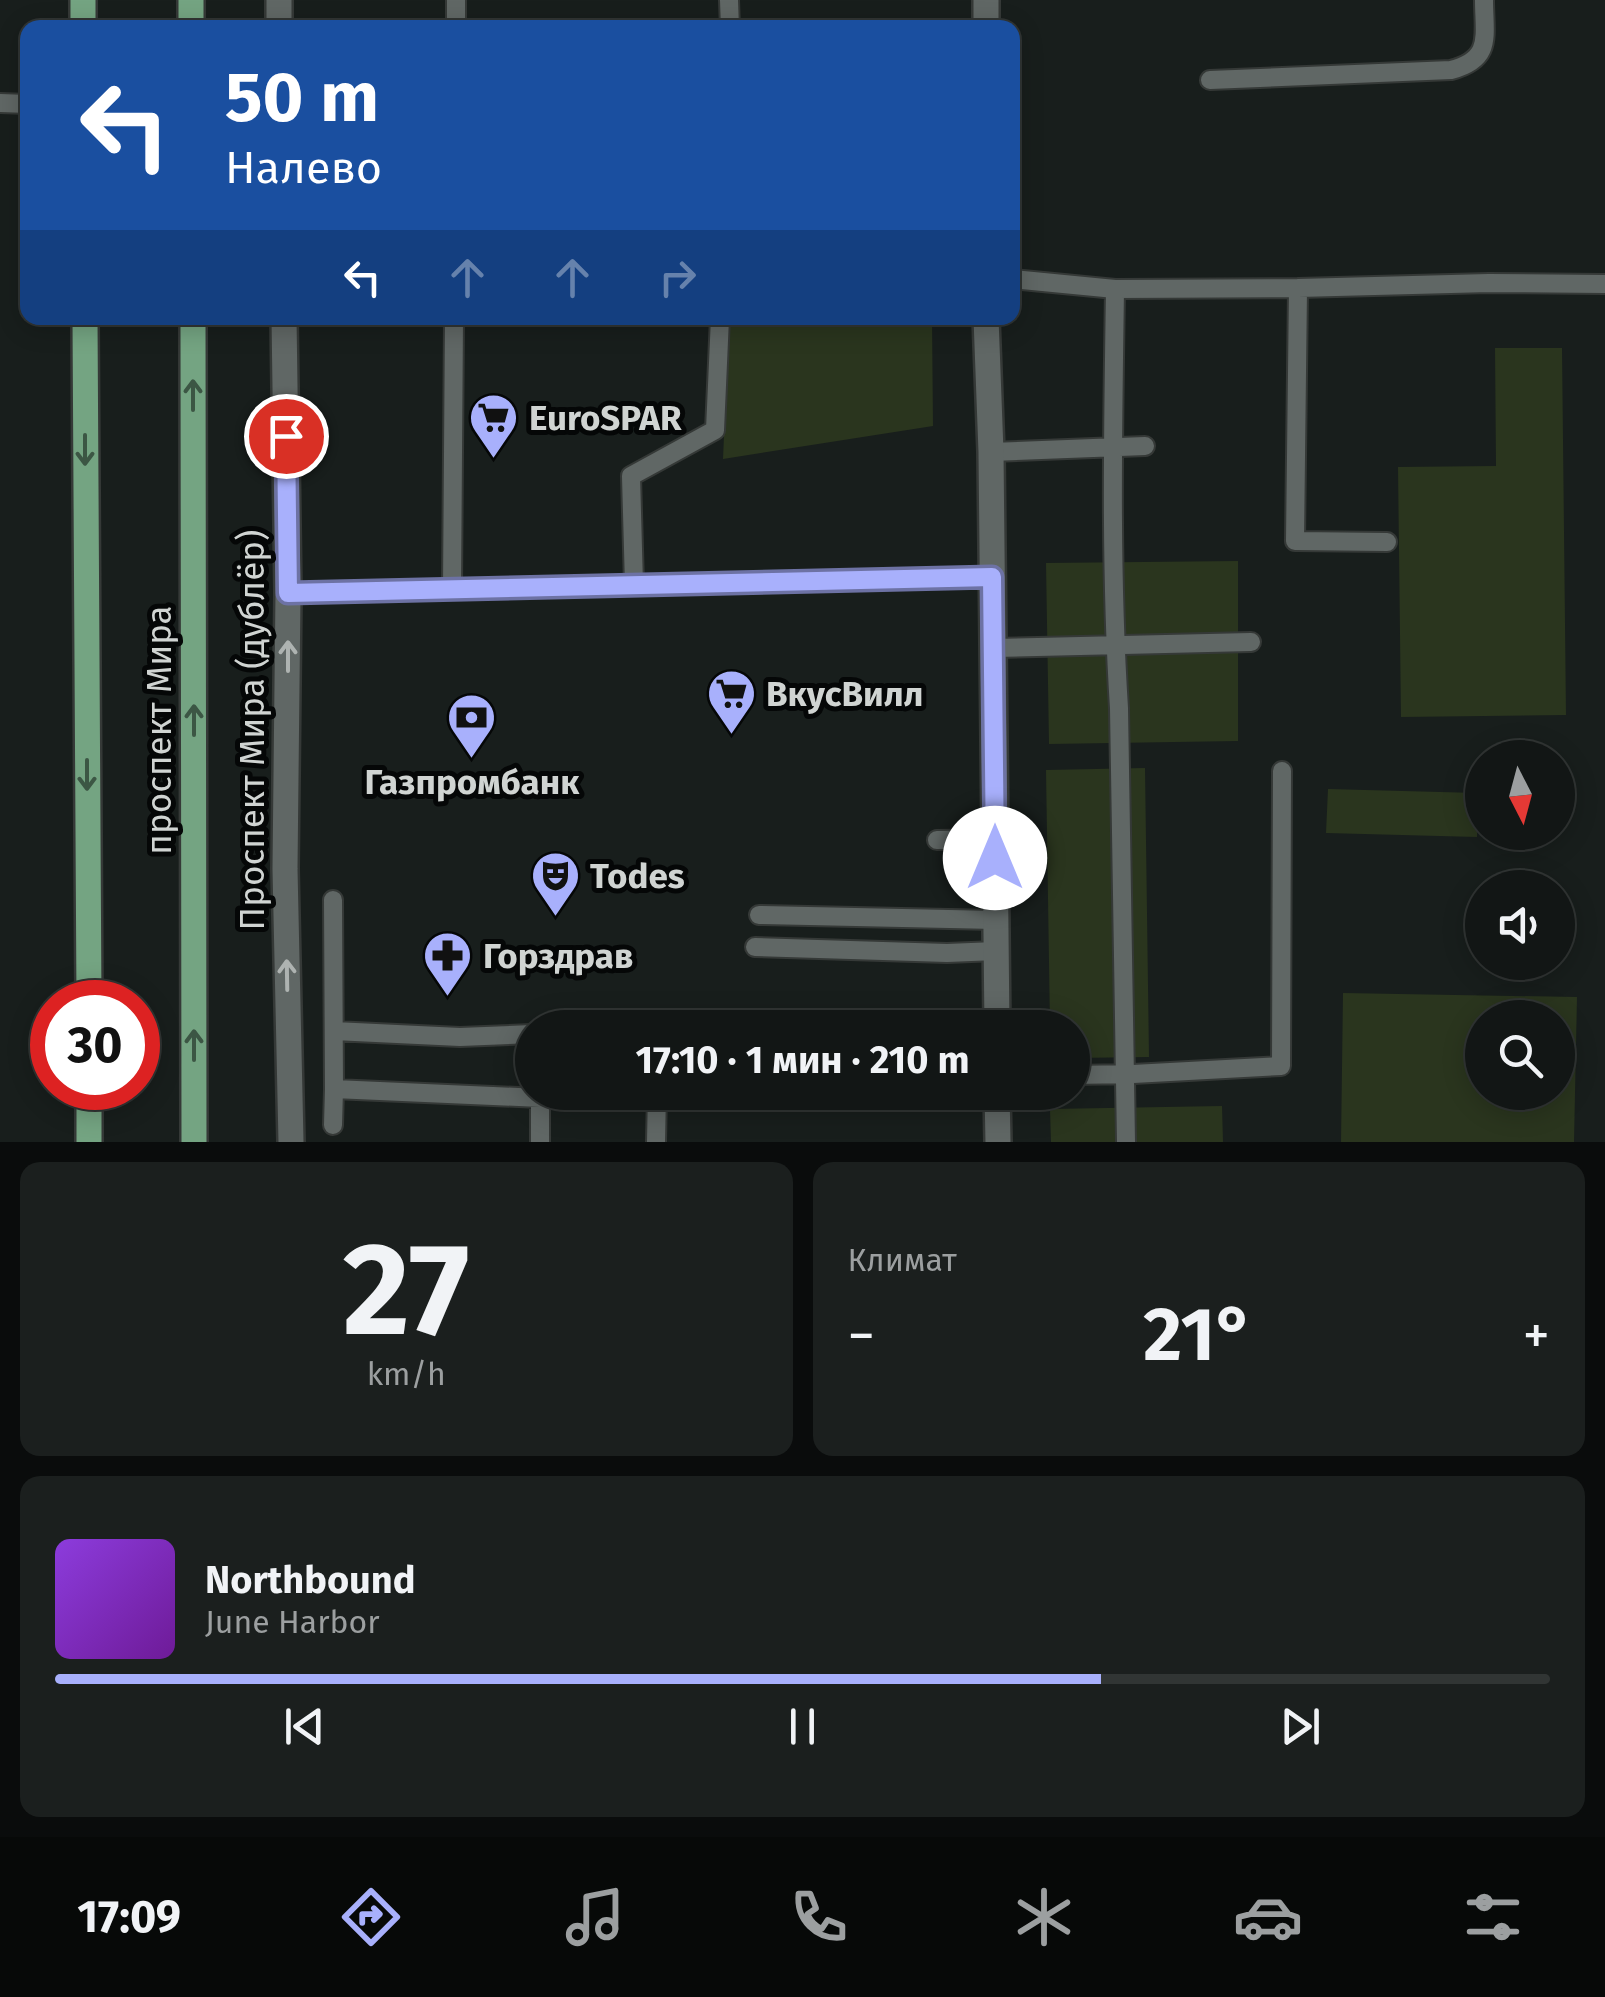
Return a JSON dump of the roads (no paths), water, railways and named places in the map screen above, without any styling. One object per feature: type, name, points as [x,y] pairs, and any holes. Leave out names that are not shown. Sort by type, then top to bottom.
[{"type":"main road","name":"проспект Мира","points":[[84,325],[89,980]]},
{"type":"main road","name":"проспект Мира","points":[[193,325],[194,1142]]},
{"type":"main road","points":[[89,1110],[90,1142]]},
{"type":"street","name":"Проспект Мира (дублёр)","points":[[284,325],[288,593],[285,870],[291,1142]]},
{"type":"street","points":[[986,325],[997,1010]]},
{"type":"street","points":[[997,1110],[998,1142]]},
{"type":"lane","points":[[1210,80],[1451,70],[1467,66],[1481,53],[1484,0]]},
{"type":"lane","points":[[1020,280],[1115,288],[1605,284]]},
{"type":"lane","points":[[1115,288],[1115,644],[1126,1142]]},
{"type":"lane","points":[[1298,288],[1296,540],[1387,542]]},
{"type":"lane","points":[[452,589],[454,325]]},
{"type":"lane","points":[[634,585],[630,476],[714,430],[720,325]]},
{"type":"lane","points":[[990,452],[1145,446]]},
{"type":"lane","points":[[288,593],[992,577]]},
{"type":"lane","points":[[993,648],[1252,642]]},
{"type":"lane","points":[[1090,1074],[1281,1066],[1282,771]]},
{"type":"lane","points":[[937,840],[995,839]]},
{"type":"lane","points":[[333,900],[333,1125]]},
{"type":"lane","points":[[759,915],[996,920]]},
{"type":"lane","points":[[755,947],[996,951]]},
{"type":"lane","points":[[334,1031],[515,1034]]},
{"type":"lane","points":[[334,1089],[540,1098],[540,1142]]},
{"type":"lane","points":[[656,1142],[657,1110]]},
{"type":"place","name":"EuroSPAR","points":[[494,460]]},
{"type":"place","name":"ВкусВилл","points":[[731,736]]},
{"type":"place","name":"Газпромбанк","points":[[472,760]]},
{"type":"place","name":"Todes","points":[[555,918]]},
{"type":"place","name":"Горздрав","points":[[448,998]]}]
